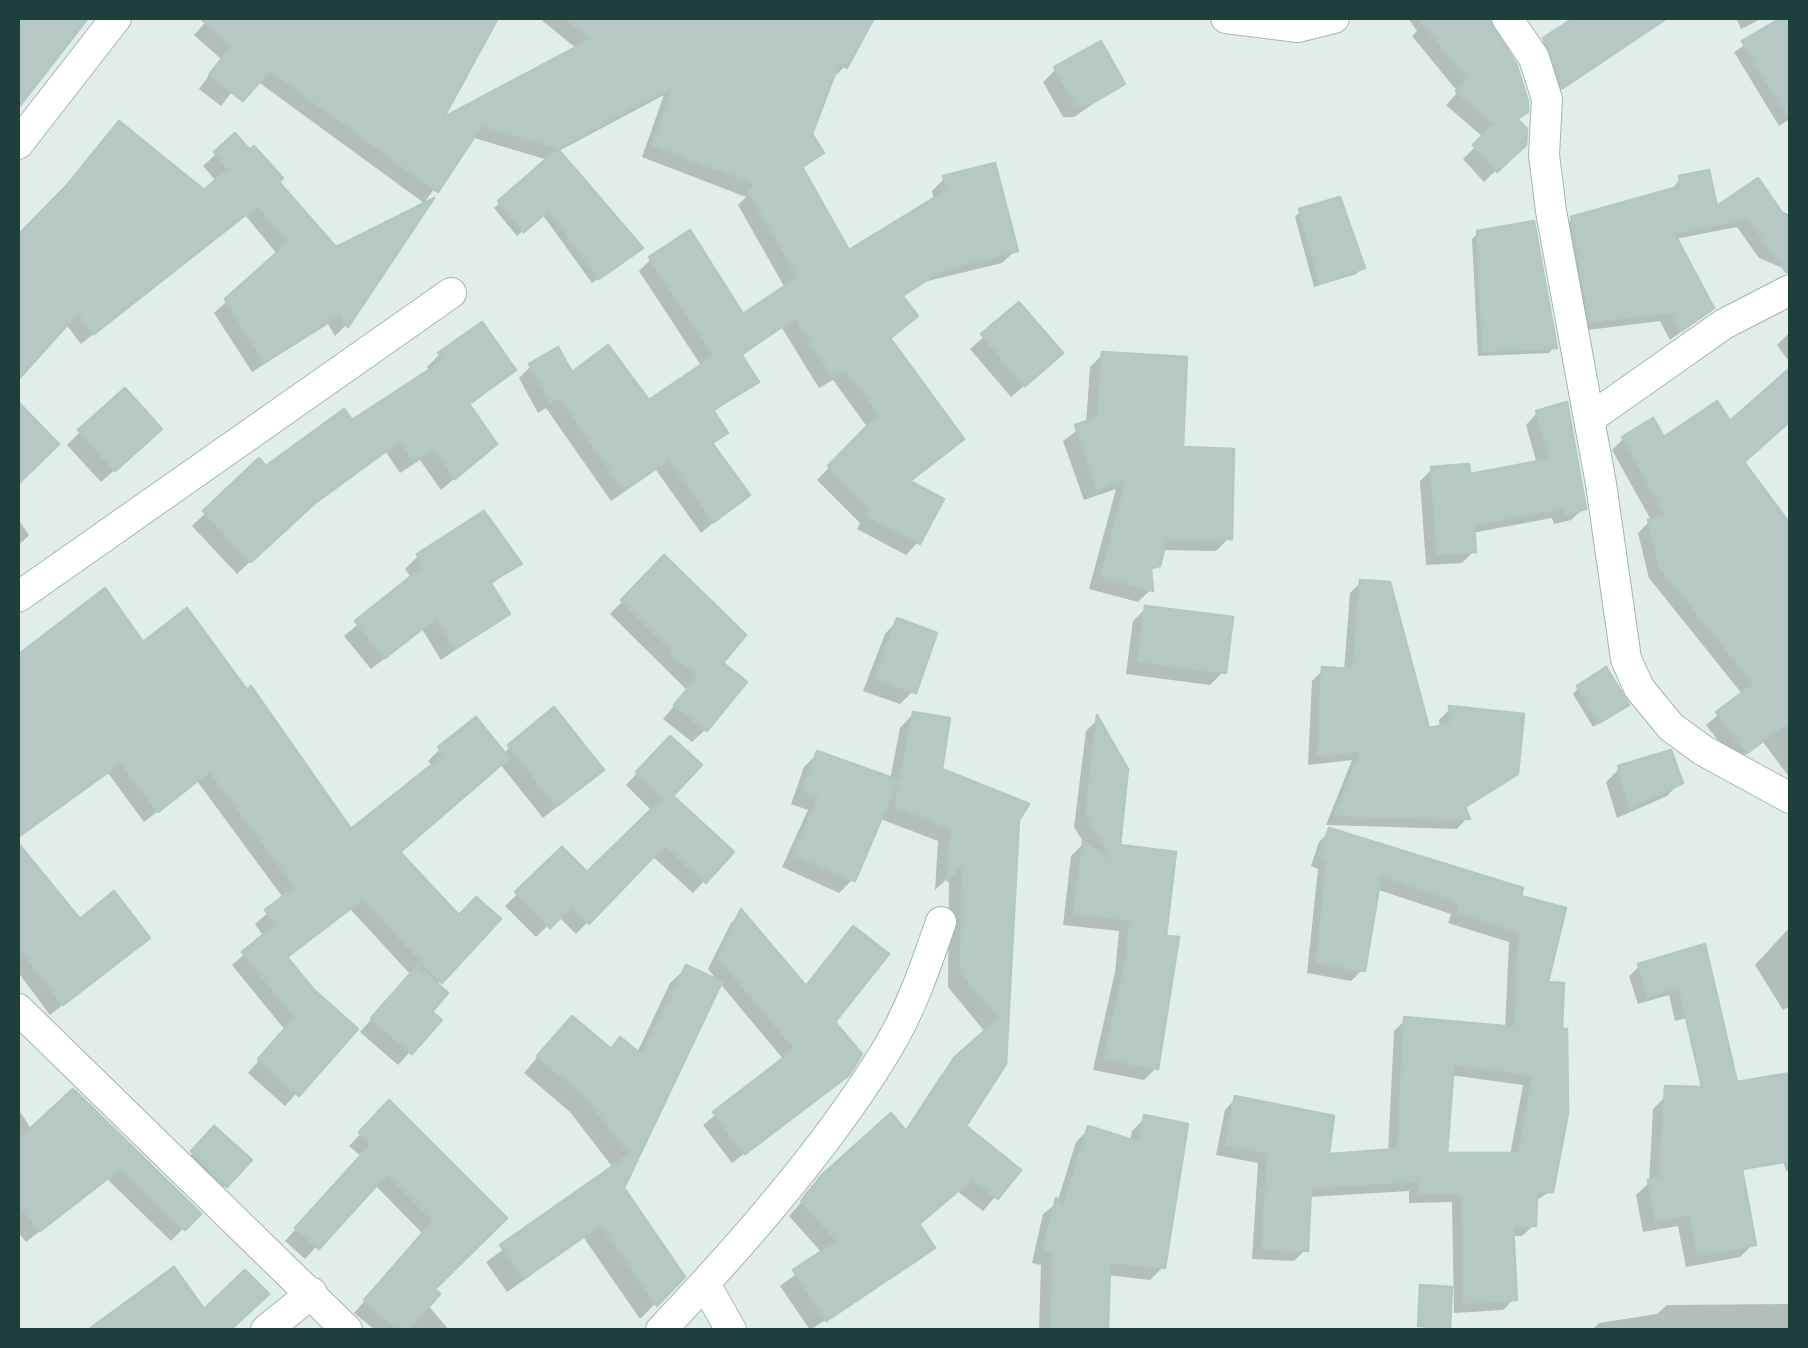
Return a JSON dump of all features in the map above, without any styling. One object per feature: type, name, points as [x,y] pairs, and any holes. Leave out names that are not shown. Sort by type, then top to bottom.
[{"type":"street","points":[[18,144],[116,18]]},
{"type":"street","points":[[1226,18],[1298,27],[1334,18]]},
{"type":"street","points":[[1507,18],[1534,58],[1547,99],[1544,155],[1550,211],[1589,419],[1626,659],[1656,712],[1704,751],[1790,798]]},
{"type":"street","points":[[1589,419],[1724,324],[1790,290]]},
{"type":"street","points":[[18,597],[451,293]]},
{"type":"street","points":[[661,1330],[705,1284],[861,1090],[890,1046],[941,922]]},
{"type":"street","points":[[18,1009],[347,1330]]},
{"type":"street","points":[[705,1284],[731,1330]]},
{"type":"street","points":[[266,1330],[312,1293]]},
{"type":"building","points":[[18,18],[88,18],[18,108]]},
{"type":"building","points":[[200,18],[498,18],[444,117],[591,39],[566,18],[874,18],[847,68],[839,63],[812,134],[824,153],[802,167],[849,250],[947,190],[943,176],[995,163],[1018,251],[943,270],[902,295],[918,316],[890,338],[964,439],[910,481],[944,499],[920,544],[868,516],[871,509],[828,466],[879,414],[846,369],[833,377],[795,318],[741,354],[759,382],[713,410],[728,433],[712,443],[750,495],[714,522],[669,459],[624,490],[560,397],[551,402],[529,364],[558,347],[572,372],[608,345],[649,400],[714,356],[649,257],[690,230],[743,314],[798,277],[748,190],[757,184],[653,145],[674,86],[558,148],[482,125],[438,192],[270,70],[243,101],[209,75],[232,45]]},
{"type":"building","points":[[1419,18],[1489,18],[1517,66],[1528,101],[1528,112],[1517,119],[1527,129],[1526,145],[1497,172],[1473,145],[1494,124],[1456,91],[1468,79]]},
{"type":"building","points":[[1574,18],[1667,18],[1563,88],[1543,38]]},
{"type":"building","points":[[1781,18],[1790,18],[1790,120],[1742,41]]},
{"type":"building","points":[[1101,41],[1125,84],[1089,105],[1076,105],[1054,67]]},
{"type":"building","points":[[119,121],[204,190],[228,169],[214,152],[235,133],[250,150],[254,146],[283,178],[279,182],[336,247],[434,198],[348,327],[340,314],[264,362],[225,299],[289,242],[258,205],[94,334],[78,313],[18,380],[18,235],[67,185]]},
{"type":"building","points":[[558,149],[643,248],[599,279],[549,210],[524,232],[498,201]]},
{"type":"building","points":[[1709,170],[1717,206],[1758,178],[1790,224],[1790,271],[1786,272],[1748,218],[1674,233],[1714,308],[1681,331],[1671,312],[1590,322],[1571,217],[1681,186],[1679,176]]},
{"type":"building","points":[[1340,197],[1365,268],[1320,283],[1299,209]]},
{"type":"building","points":[[1534,221],[1557,348],[1483,351],[1477,231]]},
{"type":"building","points":[[1019,302],[1063,353],[1025,386],[981,334]]},
{"type":"building","points":[[482,322],[516,370],[469,404],[497,444],[455,479],[434,449],[414,461],[400,441],[315,503],[251,562],[203,511],[259,458],[266,466],[344,409],[352,420],[444,360],[438,353]]},
{"type":"building","points":[[1102,352],[1187,357],[1183,447],[1234,449],[1232,539],[1167,538],[1160,566],[1151,568],[1153,591],[1101,576],[1127,478],[1097,489],[1075,425],[1098,417]]},
{"type":"building","points":[[1790,368],[1790,421],[1744,462],[1790,524],[1790,729],[1786,724],[1747,753],[1716,712],[1754,684],[1659,566],[1648,520],[1666,515],[1622,437],[1653,418],[1664,437],[1717,401],[1730,421]]},
{"type":"building","points":[[125,388],[162,429],[115,471],[78,430]]},
{"type":"building","points":[[18,402],[59,444],[18,484]]},
{"type":"building","points":[[1567,402],[1586,509],[1565,514],[1563,508],[1474,524],[1476,552],[1437,554],[1431,467],[1469,464],[1470,474],[1550,459],[1536,411]]},
{"type":"building","points":[[484,511],[522,564],[490,582],[510,614],[455,649],[436,618],[385,658],[355,621],[424,566],[417,554]]},
{"type":"building","points":[[664,555],[746,635],[723,663],[747,682],[707,731],[674,705],[698,676],[671,654],[673,651],[621,600]]},
{"type":"building","points":[[1360,580],[1390,582],[1429,728],[1450,724],[1449,706],[1524,714],[1518,774],[1465,807],[1470,819],[1335,815],[1361,750],[1318,756],[1322,667],[1353,669]]},
{"type":"building","points":[[105,588],[143,642],[187,608],[247,690],[251,686],[351,829],[444,755],[438,747],[476,717],[509,758],[400,852],[459,915],[476,897],[501,919],[442,983],[363,899],[287,957],[314,990],[358,1029],[299,1096],[258,1059],[295,1017],[242,952],[276,924],[265,910],[295,887],[210,771],[158,812],[121,763],[18,837],[18,655]]},
{"type":"building","points":[[1145,606],[1233,617],[1226,673],[1138,661]]},
{"type":"building","points":[[897,618],[937,633],[916,693],[875,678]]},
{"type":"building","points":[[1606,667],[1629,705],[1599,723],[1577,686]]},
{"type":"building","points":[[554,707],[604,770],[557,806],[508,745]]},
{"type":"building","points":[[913,712],[950,718],[942,769],[1029,804],[1019,820],[1006,1064],[966,1126],[1021,1170],[998,1199],[972,1179],[919,1224],[935,1248],[826,1321],[793,1270],[837,1241],[801,1201],[822,1175],[891,1113],[907,1132],[954,1058],[999,1018],[961,972],[962,864],[948,881],[951,828],[895,806]]},
{"type":"building","points":[[1097,715],[1128,769],[1120,845],[1176,852],[1166,936],[1179,937],[1158,1069],[1104,1058],[1127,958],[1130,920],[1074,913],[1083,841],[1114,862],[1086,814]]},
{"type":"building","points":[[670,736],[702,765],[673,796],[734,852],[706,883],[665,845],[589,924],[572,906],[550,928],[515,892],[562,847],[587,872],[663,798],[636,772]]},
{"type":"building","points":[[1671,750],[1683,783],[1630,807],[1618,766]]},
{"type":"building","points":[[817,751],[898,780],[855,881],[793,854],[819,797],[803,791]]},
{"type":"building","points":[[1329,828],[1523,888],[1521,896],[1566,908],[1548,982],[1564,983],[1562,1029],[1567,1029],[1568,1113],[1553,1192],[1537,1192],[1536,1226],[1513,1225],[1517,1300],[1464,1303],[1462,1192],[1420,1193],[1419,1181],[1311,1187],[1308,1251],[1262,1249],[1268,1153],[1226,1144],[1235,1096],[1334,1116],[1329,1154],[1398,1149],[1404,1017],[1515,1027],[1519,931],[1458,912],[1460,903],[1381,876],[1365,971],[1317,962],[1327,858],[1320,855]],"holes":[[[1454,1064],[1533,1075],[1519,1153],[1447,1153]]]},
{"type":"building","points":[[18,843],[80,919],[114,891],[150,938],[63,1005],[18,945]]},
{"type":"building","points":[[741,909],[806,986],[853,926],[889,954],[835,1022],[862,1054],[849,1075],[745,1154],[713,1112],[795,1049],[718,957]]},
{"type":"building","points":[[1705,944],[1737,1082],[1790,1073],[1790,1161],[1742,1169],[1756,1245],[1698,1255],[1690,1214],[1656,1221],[1648,1180],[1660,1178],[1665,1086],[1702,1087],[1679,987],[1648,996],[1638,964]]},
{"type":"building","points":[[686,965],[722,982],[624,1188],[685,1277],[657,1306],[601,1224],[524,1278],[500,1245],[630,1154],[585,1096],[537,1056],[572,1016],[611,1049],[620,1037],[642,1055]]},
{"type":"building","points":[[417,966],[448,993],[432,1012],[442,1020],[412,1054],[371,1018]]},
{"type":"building","points":[[73,1089],[201,1214],[185,1230],[121,1168],[40,1231],[18,1203],[18,1140]]},
{"type":"building","points":[[389,1100],[507,1218],[435,1289],[440,1294],[408,1330],[399,1330],[364,1300],[433,1221],[387,1174],[319,1249],[295,1228],[371,1144],[359,1132]]},
{"type":"building","points":[[1144,1115],[1188,1124],[1165,1268],[1110,1262],[1108,1330],[1051,1330],[1053,1253],[1043,1250],[1056,1198],[1064,1205],[1088,1126],[1139,1142]]},
{"type":"building","points":[[214,1126],[252,1160],[227,1187],[191,1151]]},
{"type":"building","points":[[174,1267],[204,1309],[245,1270],[269,1294],[230,1330],[88,1330]]},
{"type":"building","points":[[1420,1285],[1452,1287],[1450,1328],[1418,1326]]}]
